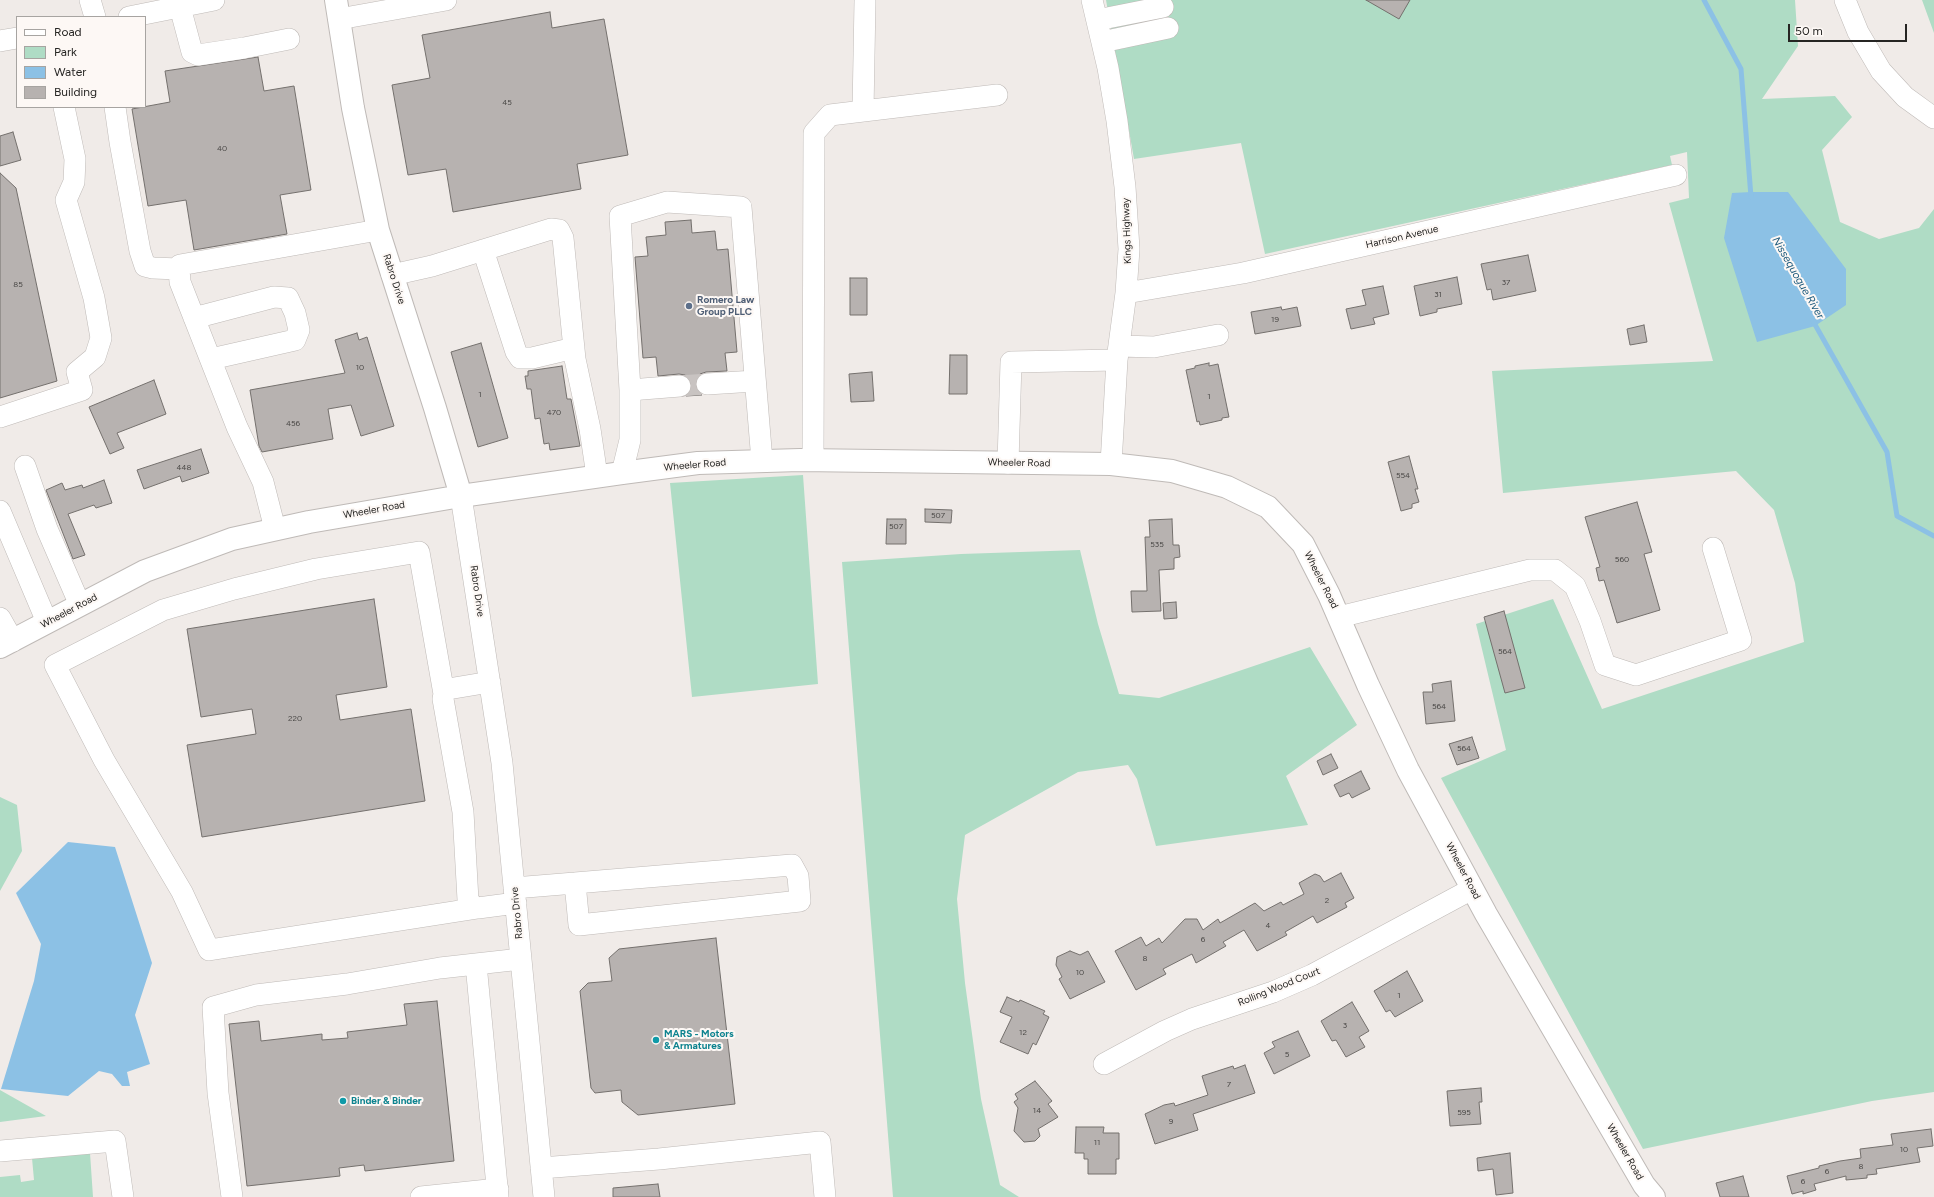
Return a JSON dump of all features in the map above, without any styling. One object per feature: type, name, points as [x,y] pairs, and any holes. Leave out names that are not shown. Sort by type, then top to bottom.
[{"type":"main road","name":"Rabro Drive","points":[[338,9],[353,108],[378,230],[462,496]]},
{"type":"main road","name":"Wheeler Road","points":[[7,644],[145,571],[232,539],[275,529],[462,496],[698,463],[813,460],[1111,464],[1172,470],[1227,487],[1268,507],[1303,544],[1339,617],[1368,686],[1408,770],[1472,889],[1644,1185],[1654,1197]]},
{"type":"street","points":[[90,0],[95,16]]},
{"type":"street","points":[[131,11],[180,7],[214,0]]},
{"type":"street","points":[[338,9],[446,0]]},
{"type":"street","name":"Kings Highway","points":[[1092,0],[1102,42],[1117,121],[1125,186],[1129,249],[1126,292],[1118,353],[1111,464]]},
{"type":"street","points":[[1845,0],[1858,32],[1881,71],[1905,96],[1934,118]]},
{"type":"street","points":[[863,111],[864,2]]},
{"type":"street","points":[[180,7],[192,52],[198,54],[244,48],[289,38]]},
{"type":"street","points":[[1097,20],[1163,7]]},
{"type":"street","points":[[1102,42],[1168,28]]},
{"type":"street","points":[[0,41],[16,38]]},
{"type":"street","points":[[813,460],[814,133],[830,115],[997,95]]},
{"type":"street","points":[[0,416],[82,390],[77,372],[95,357],[100,338],[94,298],[66,200],[74,182],[75,159],[64,108]]},
{"type":"street","points":[[115,108],[138,243],[145,266],[152,268],[179,268],[180,265],[378,230]]},
{"type":"street","name":"Harrison Avenue","points":[[1126,292],[1242,273],[1676,175]]},
{"type":"street","points":[[622,473],[630,440],[630,390],[620,216],[667,202],[742,207],[762,461]]},
{"type":"street","points":[[392,275],[432,266],[551,230],[559,230],[563,238],[574,348],[590,429],[597,476]]},
{"type":"street","points":[[483,250],[516,352],[520,358],[532,358],[574,348]]},
{"type":"street","points":[[179,268],[180,282],[210,359],[237,427],[263,482],[275,529]]},
{"type":"street","points":[[194,318],[274,297],[288,298],[295,313],[299,330],[295,340],[210,359]]},
{"type":"street","points":[[1008,463],[1011,362],[1118,353],[1218,335]]},
{"type":"street","points":[[706,384],[755,381]]},
{"type":"street","points":[[630,390],[680,386]]},
{"type":"street","points":[[25,466],[47,529],[80,605]]},
{"type":"street","name":"Rabro Drive","points":[[462,496],[502,763],[544,1197]]},
{"type":"street","points":[[0,511],[47,622]]},
{"type":"street","points":[[1339,617],[1530,570],[1555,570],[1575,586],[1590,622],[1605,665],[1636,675],[1740,640],[1713,548]]},
{"type":"street","points":[[478,908],[474,907],[468,900],[463,812],[419,552],[316,569],[234,589],[163,610],[55,665],[104,760],[182,892],[209,950],[478,908],[515,896],[575,883],[792,865],[798,876],[800,901],[579,925],[575,883]]},
{"type":"street","points":[[0,618],[7,644]]},
{"type":"street","points":[[444,694],[448,689],[490,682]]},
{"type":"street","name":"Rolling Wood Court","points":[[1104,1064],[1165,1031],[1192,1019],[1273,992],[1312,975],[1472,889]]},
{"type":"street","points":[[232,1197],[218,1093],[213,1007],[256,995],[521,959]]},
{"type":"street","points":[[421,1197],[498,1193],[476,964]]},
{"type":"street","points":[[0,1152],[115,1141],[122,1197]]},
{"type":"street","points":[[541,1168],[659,1159],[820,1142],[825,1197]]},
{"type":"green space","points":[[1106,0],[1795,0],[1798,46],[1762,99],[1835,96],[1852,117],[1822,150],[1840,222],[1879,239],[1919,228],[1934,209],[1934,1092],[1872,1101],[1643,1149],[1441,778],[1506,750],[1476,624],[1553,599],[1602,709],[1804,642],[1795,583],[1774,510],[1736,471],[1503,493],[1492,371],[1713,361],[1669,203],[1689,198],[1687,152],[1670,156],[1672,165],[1265,254],[1241,143],[1134,159]]},
{"type":"green space","points":[[1922,0],[1934,0],[1934,33]]},
{"type":"green space","points":[[803,475],[818,684],[692,697],[670,483]]},
{"type":"green space","points":[[1080,550],[1098,624],[1119,694],[1159,698],[1310,647],[1357,725],[1286,776],[1308,825],[1156,846],[1137,779],[1128,765],[1078,772],[965,835],[957,899],[965,983],[981,1099],[1000,1185],[1019,1197],[893,1197],[842,562],[961,554]]},
{"type":"green space","points":[[0,797],[17,805],[22,851],[0,891]]},
{"type":"green space","points":[[0,1090],[46,1116],[0,1122]]},
{"type":"green space","points":[[90,1153],[93,1197],[0,1197],[0,1177],[20,1175],[21,1182],[34,1180],[32,1158]]},
{"type":"water","points":[[1788,192],[1846,269],[1846,305],[1815,326],[1757,342],[1724,238],[1732,193]]},
{"type":"water","points":[[68,842],[115,847],[152,963],[135,1015],[150,1064],[127,1072],[130,1086],[122,1086],[112,1074],[99,1071],[68,1096],[1,1089],[34,981],[41,944],[16,893]]},
{"type":"building","points":[[1366,0],[1410,0],[1399,19]]},
{"type":"building","points":[[550,12],[552,28],[604,19],[628,155],[577,164],[581,189],[453,212],[446,169],[408,175],[392,85],[430,78],[422,35]]},
{"type":"building","points":[[258,57],[264,91],[294,86],[311,190],[280,195],[287,234],[194,250],[186,200],[148,206],[132,109],[146,108],[146,106],[170,102],[165,71]]},
{"type":"building","points":[[13,132],[21,160],[0,166],[0,136]]},
{"type":"building","points":[[0,173],[16,188],[57,381],[0,398]]},
{"type":"building","points":[[691,220],[692,233],[715,231],[717,250],[728,249],[737,352],[725,353],[727,371],[706,372],[700,374],[696,378],[695,384],[697,390],[702,395],[686,396],[691,391],[692,385],[690,379],[685,375],[679,374],[658,376],[656,357],[643,358],[635,257],[648,256],[646,237],[666,235],[665,222]]},
{"type":"building","points":[[1528,255],[1536,291],[1493,300],[1491,289],[1487,290],[1481,264]]},
{"type":"building","points":[[1457,277],[1462,304],[1437,309],[1437,312],[1420,316],[1414,286]]},
{"type":"building","points":[[850,278],[867,278],[867,315],[850,315]]},
{"type":"building","points":[[1383,286],[1389,314],[1373,318],[1375,324],[1351,329],[1346,309],[1366,305],[1362,290]]},
{"type":"building","points":[[1281,307],[1282,310],[1297,307],[1301,326],[1255,334],[1251,312]]},
{"type":"building","points":[[1644,325],[1647,342],[1630,345],[1627,329]]},
{"type":"building","points":[[357,333],[359,340],[367,337],[394,426],[361,436],[351,405],[328,409],[333,439],[262,452],[259,446],[250,390],[345,373],[335,340]]},
{"type":"building","points":[[481,343],[508,438],[478,447],[451,352]]},
{"type":"building","points":[[950,355],[967,355],[967,394],[949,394]]},
{"type":"building","points":[[1209,363],[1209,366],[1218,364],[1229,417],[1200,425],[1199,421],[1197,422],[1186,370],[1195,368],[1195,366]]},
{"type":"building","points":[[562,366],[567,399],[571,399],[580,446],[550,450],[549,443],[544,444],[540,418],[535,419],[531,389],[527,389],[525,376],[528,376],[528,371]]},
{"type":"building","points":[[872,372],[874,401],[851,402],[849,374]]},
{"type":"building","points":[[154,380],[166,414],[117,433],[124,448],[110,454],[89,407]]},
{"type":"building","points":[[201,449],[209,473],[182,482],[180,476],[144,489],[137,470]]},
{"type":"building","points":[[1409,456],[1418,489],[1415,489],[1419,502],[1412,504],[1412,508],[1401,511],[1388,462]]},
{"type":"building","points":[[104,480],[112,503],[96,508],[94,505],[68,514],[85,555],[73,559],[46,490],[62,483],[65,490],[82,485],[83,488]]},
{"type":"building","points":[[1637,502],[1652,552],[1644,554],[1660,610],[1617,623],[1604,580],[1599,581],[1596,568],[1600,567],[1585,517]]},
{"type":"building","points":[[925,509],[952,510],[951,523],[925,522]]},
{"type":"building","points":[[887,519],[906,519],[906,544],[886,544]]},
{"type":"building","points":[[1172,519],[1173,545],[1179,545],[1180,557],[1174,558],[1174,569],[1159,570],[1161,611],[1132,612],[1131,591],[1147,591],[1145,537],[1150,537],[1149,520]]},
{"type":"building","points":[[374,599],[387,687],[336,695],[340,720],[411,709],[425,801],[202,837],[187,745],[256,734],[252,709],[201,717],[187,629]]},
{"type":"building","points":[[1176,602],[1177,618],[1164,619],[1163,603]]},
{"type":"building","points":[[1504,611],[1525,688],[1505,693],[1484,617]]},
{"type":"building","points":[[1451,681],[1455,721],[1426,724],[1423,692],[1433,692],[1432,684]]},
{"type":"building","points":[[1472,737],[1479,758],[1457,765],[1449,744]]},
{"type":"building","points":[[1331,754],[1338,768],[1323,775],[1317,761]]},
{"type":"building","points":[[1361,771],[1370,789],[1352,798],[1349,793],[1340,797],[1334,785]]},
{"type":"building","points":[[1341,873],[1354,898],[1345,903],[1347,907],[1317,923],[1313,916],[1285,932],[1287,935],[1257,951],[1244,930],[1223,942],[1226,946],[1196,963],[1192,954],[1163,969],[1166,974],[1136,990],[1115,951],[1141,937],[1146,946],[1159,938],[1162,943],[1185,919],[1197,919],[1203,930],[1218,919],[1220,923],[1255,903],[1264,911],[1281,902],[1283,905],[1304,894],[1299,883],[1315,874],[1320,876],[1324,882]]},
{"type":"building","name":"MARS - Motors & Armatures","points":[[716,938],[735,1104],[638,1115],[622,1102],[621,1090],[595,1093],[591,1088],[580,991],[588,983],[612,981],[609,958],[619,949]]},
{"type":"building","points":[[1070,951],[1080,955],[1088,951],[1105,982],[1070,999],[1059,979],[1062,977],[1056,965],[1057,957]]},
{"type":"building","points":[[1407,971],[1423,1001],[1395,1017],[1390,1010],[1386,1012],[1374,991]]},
{"type":"building","points":[[1007,997],[1019,1002],[1020,1000],[1045,1011],[1043,1014],[1049,1017],[1036,1045],[1033,1043],[1028,1054],[1000,1042],[1012,1017],[1000,1012]]},
{"type":"building","name":"Binder & Binder","points":[[437,1001],[454,1161],[365,1171],[364,1165],[339,1168],[340,1176],[247,1186],[229,1024],[259,1021],[261,1041],[322,1034],[322,1040],[348,1038],[347,1032],[407,1025],[404,1004]]},
{"type":"building","points":[[1352,1002],[1369,1031],[1359,1037],[1365,1047],[1346,1057],[1336,1040],[1332,1041],[1321,1021]]},
{"type":"building","points":[[1298,1031],[1310,1056],[1274,1074],[1264,1053],[1275,1047],[1272,1042]]},
{"type":"building","points":[[1245,1065],[1255,1093],[1193,1114],[1198,1130],[1155,1144],[1145,1114],[1164,1105],[1174,1103],[1175,1106],[1208,1095],[1202,1076],[1233,1066],[1234,1069]]},
{"type":"building","points":[[1035,1081],[1052,1101],[1048,1104],[1058,1117],[1038,1129],[1040,1136],[1035,1141],[1024,1142],[1014,1131],[1018,1108],[1014,1102],[1018,1099],[1015,1094]]},
{"type":"building","points":[[1481,1088],[1482,1102],[1479,1102],[1481,1124],[1450,1126],[1447,1091]]},
{"type":"building","points":[[1076,1127],[1104,1127],[1103,1133],[1119,1133],[1119,1159],[1116,1159],[1116,1174],[1088,1174],[1088,1159],[1084,1159],[1084,1153],[1075,1153]]},
{"type":"building","points":[[1931,1129],[1933,1146],[1917,1148],[1920,1162],[1876,1169],[1877,1174],[1867,1175],[1867,1178],[1846,1180],[1846,1176],[1814,1184],[1816,1190],[1803,1194],[1803,1191],[1792,1194],[1787,1176],[1819,1168],[1819,1166],[1861,1158],[1860,1149],[1893,1145],[1891,1134]]},
{"type":"building","points":[[1510,1153],[1513,1193],[1496,1195],[1493,1169],[1478,1171],[1477,1158]]},
{"type":"building","points":[[1743,1176],[1749,1197],[1720,1197],[1716,1183]]},
{"type":"building","points":[[658,1184],[660,1197],[613,1197],[613,1188]]},
{"type":"waterway","name":"Nissequogue River","points":[[1704,0],[1741,69],[1751,197]]},
{"type":"waterway","name":"Nissequogue River","points":[[1813,321],[1887,452],[1897,516],[1934,536]]},
{"type":"tunnel","points":[[680,386],[707,384]]},
{"type":"place","name":"Romero Law Group PLLC","points":[[689,306]]},
{"type":"place","name":"MARS - Motors & Armatures","points":[[656,1040]]},
{"type":"place","name":"Binder & Binder","points":[[343,1101]]}]
